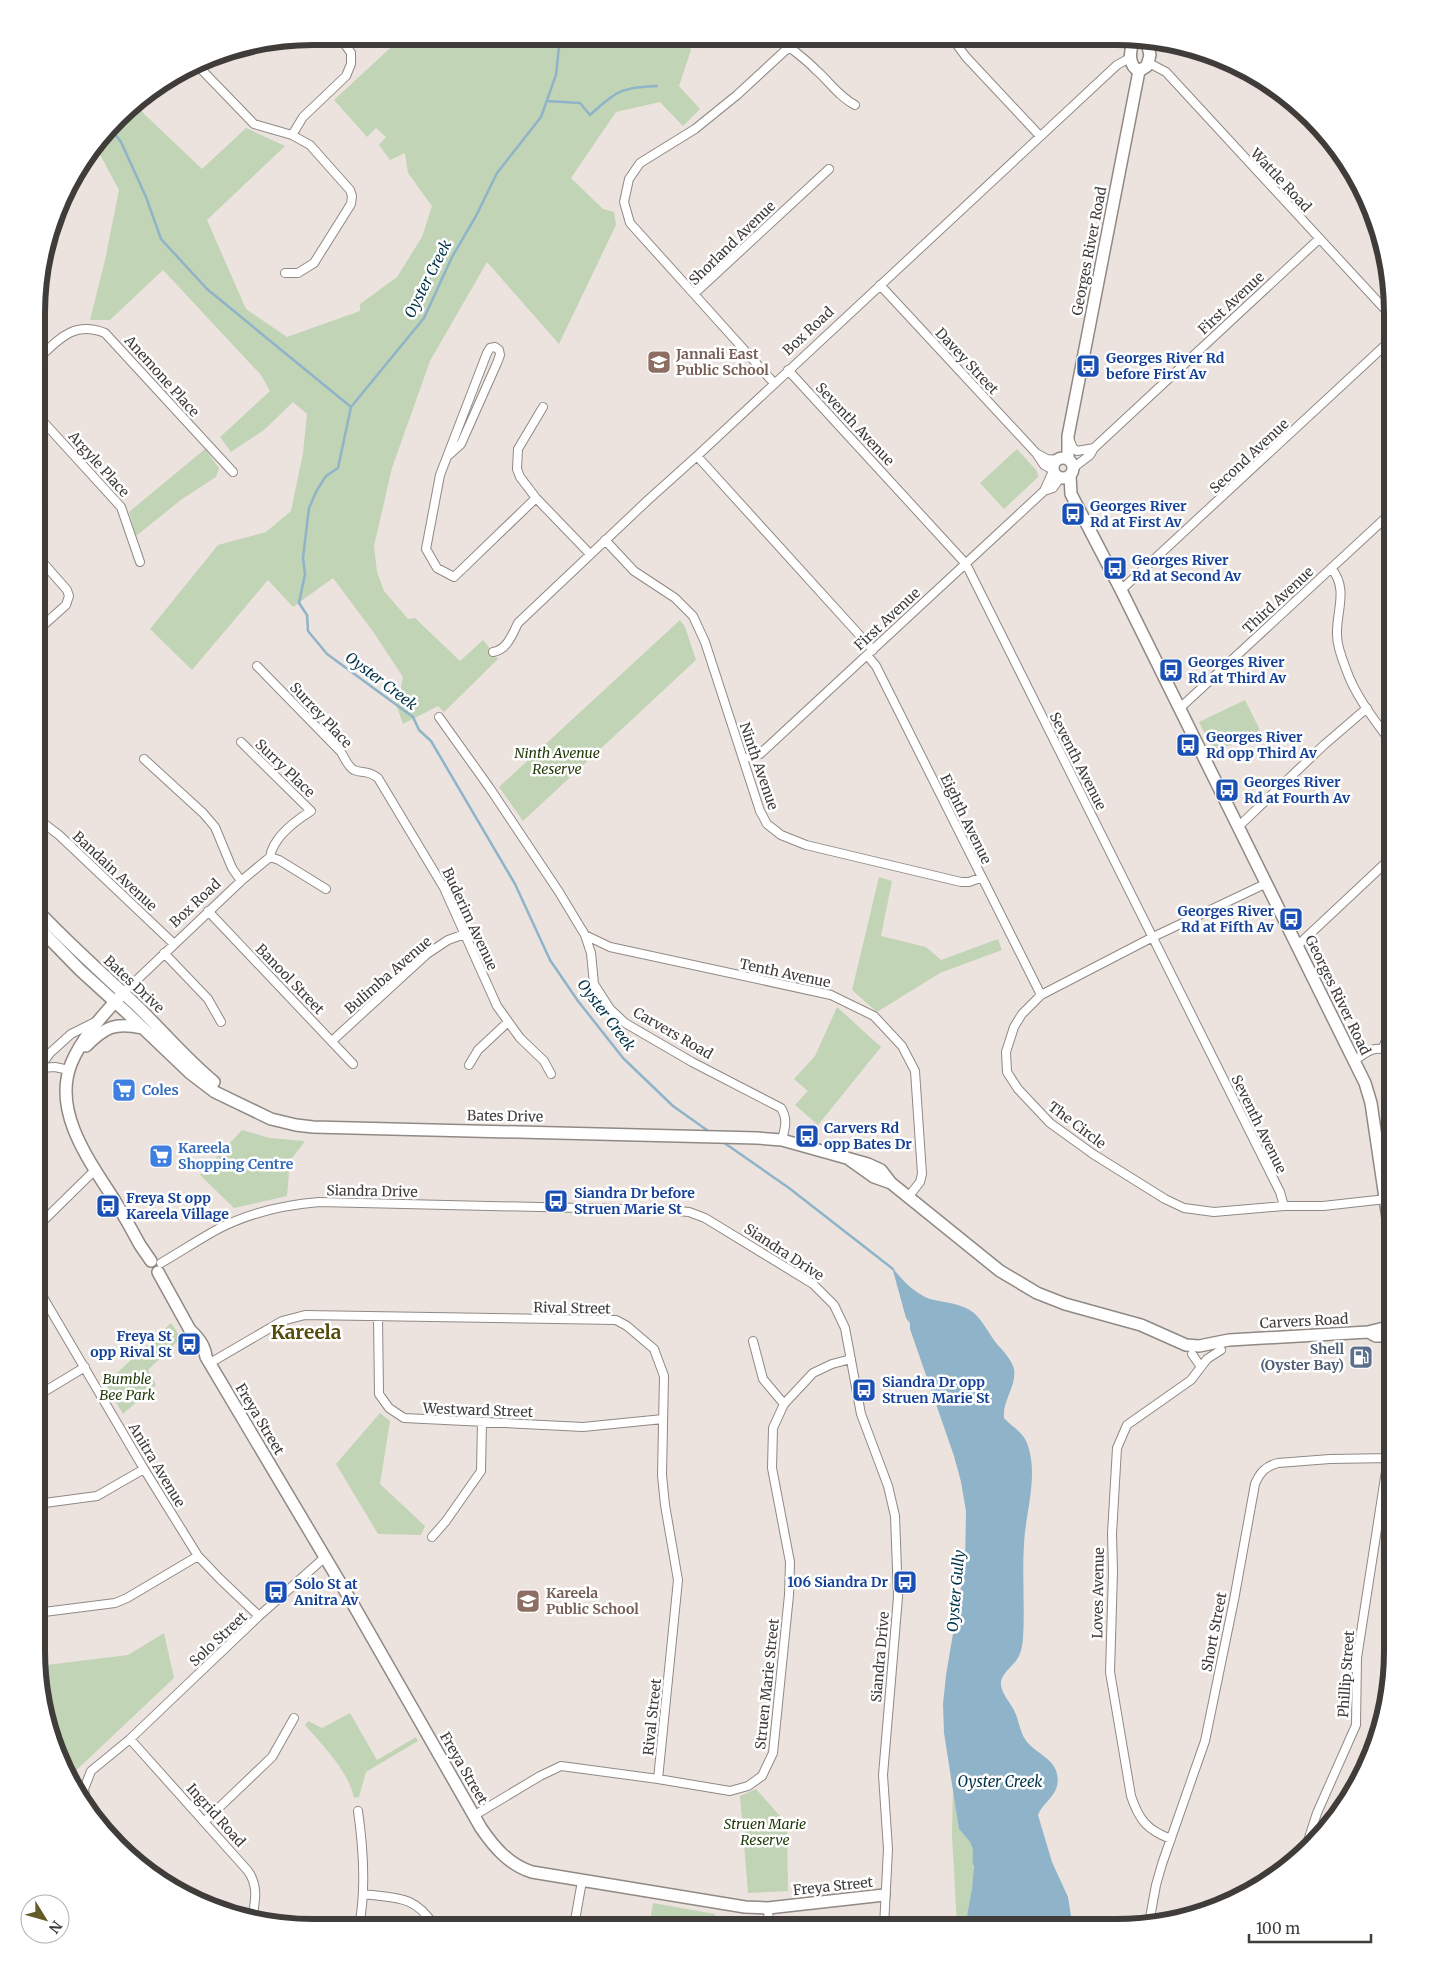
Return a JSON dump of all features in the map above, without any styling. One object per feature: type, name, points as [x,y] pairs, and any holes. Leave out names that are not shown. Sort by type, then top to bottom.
[{"type":"street","points":[[292,135],[303,117],[346,76],[350,68],[351,53],[345,45]]},
{"type":"street","points":[[957,45],[966,57],[1040,136]]},
{"type":"street","points":[[1132,46],[1131,59],[1135,69],[1139,72],[1145,69],[1149,63],[1150,50],[1147,47]]},
{"type":"street","points":[[694,294],[630,223],[624,202],[628,179],[640,163],[695,129],[737,95],[789,47],[818,71],[842,98],[854,105]]},
{"type":"street","name":"Box Road","points":[[493,652],[500,651],[505,647],[518,623],[605,540],[1117,65],[1131,59]]},
{"type":"street","name":"Wattle Road","points":[[1149,63],[1166,72],[1384,308]]},
{"type":"street","points":[[201,69],[250,122],[264,128],[292,135],[306,142],[314,148],[350,190],[354,200],[314,262],[298,272],[285,273]]},
{"type":"street","name":"Georges River Road","points":[[1139,72],[1068,436],[1064,442],[1062,469],[1069,492],[1121,590],[1365,1084],[1371,1103],[1384,1186]]},
{"type":"street","name":"Shorland Avenue","points":[[774,383],[694,294],[829,169]]},
{"type":"street","name":"First Avenue","points":[[743,759],[760,754],[1044,491],[1062,469],[1090,455],[1094,448],[1319,239]]},
{"type":"street","name":"Davey Street","points":[[880,285],[1036,453],[1044,464],[1062,469]]},
{"type":"street","name":"Anemone Place","points":[[45,352],[61,338],[82,328],[100,331],[109,336],[233,472]]},
{"type":"street","name":"Second Avenue","points":[[1121,590],[1384,346]]},
{"type":"street","points":[[450,454],[461,444],[500,355],[499,350],[495,347],[490,348],[487,353],[450,454],[440,475],[426,549],[437,568],[454,577],[536,498]]},
{"type":"street","name":"Seventh Avenue","points":[[788,370],[966,564],[1280,1192],[1284,1206]]},
{"type":"street","points":[[543,407],[521,441],[516,460],[520,477],[536,498],[590,554]]},
{"type":"street","name":"Argyle Place","points":[[45,424],[121,507],[140,562]]},
{"type":"street","points":[[1068,436],[1072,447],[1078,451],[1094,448]]},
{"type":"street","name":"Eighth Avenue","points":[[697,456],[870,652],[980,878],[1041,995]]},
{"type":"street","name":"First Avenue","points":[[1044,491],[1053,488],[1062,469]]},
{"type":"street","points":[[1053,488],[1069,492]]},
{"type":"street","name":"Third Avenue","points":[[1180,708],[1384,519]]},
{"type":"street","name":"Ninth Avenue","points":[[605,540],[634,571],[682,604],[698,623],[760,811],[767,824],[788,839],[806,845],[961,882],[969,882],[980,878]]},
{"type":"street","points":[[45,565],[69,596],[66,605],[45,624]]},
{"type":"street","points":[[1331,568],[1338,576],[1340,586],[1337,636],[1346,671],[1384,733]]},
{"type":"street","name":"Surrey Place","points":[[257,666],[341,752],[346,762],[354,770],[370,772]]},
{"type":"street","points":[[1238,827],[1324,745],[1367,708]]},
{"type":"street","name":"Carvers Road","points":[[439,717],[559,892],[585,935],[591,953],[594,984],[604,1001],[617,1016],[692,1062],[781,1108],[786,1116],[782,1140],[824,1150],[849,1160],[874,1166],[881,1170],[891,1183],[1010,1278],[1051,1299],[1111,1318],[1170,1347],[1192,1354],[1221,1350],[1242,1341],[1257,1338],[1368,1332],[1384,1328]]},
{"type":"street","name":"Surry Place","points":[[241,742],[311,811]]},
{"type":"street","points":[[144,759],[203,813],[215,827],[232,868],[241,881]]},
{"type":"street","name":"Buderim Avenue","points":[[370,772],[378,778],[444,888],[490,993],[508,1022],[544,1061],[551,1074]]},
{"type":"street","name":"Box Road","points":[[45,1068],[70,1066],[87,1035],[119,997],[241,881],[270,857],[272,849],[279,839],[295,822],[311,811]]},
{"type":"street","name":"Bandain Avenue","points":[[45,824],[174,944]]},
{"type":"street","points":[[270,857],[280,860],[326,889]]},
{"type":"street","points":[[1297,946],[1384,864]]},
{"type":"street","name":"The Circle","points":[[1266,884],[1153,938],[1041,995],[1022,1014],[1014,1027],[1006,1052],[1007,1072],[1018,1089],[1039,1113],[1088,1151],[1165,1199],[1184,1208],[1214,1212],[1284,1206],[1323,1206],[1384,1199]]},
{"type":"street","name":"Banool Street","points":[[208,912],[353,1064]]},
{"type":"street","name":"Bates Drive","points":[[45,919],[119,997],[232,1099]]},
{"type":"street","name":"Bates Drive","points":[[45,934],[80,970],[119,997],[144,1029],[190,1073],[215,1092],[253,1111],[296,1125],[782,1140]]},
{"type":"street","name":"Bulimba Avenue","points":[[332,1041],[427,954],[448,940],[465,934]]},
{"type":"street","name":"Tenth Avenue","points":[[585,935],[610,947],[831,995],[874,1016],[902,1046],[915,1071],[922,1174],[920,1182],[909,1196]]},
{"type":"street","points":[[164,953],[208,999],[221,1022]]},
{"type":"street","name":"Box Road","points":[[45,1060],[50,1053],[71,1034],[99,1020]]},
{"type":"street","points":[[469,1065],[478,1050],[508,1022]]},
{"type":"street","points":[[70,1066],[96,1036],[113,1026],[120,1024],[144,1029]]},
{"type":"street","points":[[1354,1061],[1370,1050],[1383,1048]]},
{"type":"street","name":"Freya Street","points":[[70,1066],[67,1094],[71,1119],[80,1144],[156,1265],[190,1330],[190,1339],[199,1354],[208,1360],[494,1846],[518,1867],[532,1872],[726,1905],[768,1908],[884,1896]]},
{"type":"street","points":[[45,1219],[96,1170]]},
{"type":"street","name":"Siandra Drive","points":[[156,1265],[234,1222],[260,1212],[304,1203],[689,1212],[714,1223],[822,1291],[834,1305],[845,1328],[861,1414],[892,1500],[897,1545],[897,1606],[883,1775],[888,1849],[884,1919]]},
{"type":"street","name":"Anitra Avenue","points":[[45,1300],[144,1469],[198,1556],[259,1616]]},
{"type":"street","name":"Rival Street","points":[[208,1360],[282,1321],[296,1316],[616,1320],[627,1326],[654,1349],[664,1376],[662,1475],[678,1580],[658,1779]]},
{"type":"street","name":"Westward Street","points":[[378,1317],[379,1394],[389,1408],[404,1418],[583,1427],[662,1419]]},
{"type":"street","name":"Carvers Road","points":[[1111,1318],[1127,1320],[1141,1325],[1186,1345],[1210,1346],[1229,1340],[1242,1341]]},
{"type":"street","name":"Carvers Road","points":[[1368,1332],[1376,1336],[1384,1336]]},
{"type":"street","points":[[753,1341],[763,1379],[784,1404]]},
{"type":"street","name":"Loves Avenue","points":[[1171,1839],[1154,1832],[1146,1825],[1135,1808],[1131,1796],[1110,1672],[1114,1486],[1117,1448],[1127,1425],[1191,1380],[1207,1359],[1221,1350]]},
{"type":"street","points":[[1192,1354],[1201,1367]]},
{"type":"street","name":"Struen Marie Street","points":[[475,1815],[540,1776],[561,1766],[658,1779],[725,1791],[736,1791],[748,1786],[762,1776],[771,1760],[790,1595],[790,1562],[772,1468],[773,1428],[784,1404],[813,1372],[832,1364],[851,1360]]},
{"type":"street","points":[[45,1391],[85,1368]]},
{"type":"street","points":[[432,1537],[446,1521],[481,1471],[482,1422]]},
{"type":"street","name":"Short Street","points":[[1150,1917],[1156,1885],[1205,1741],[1258,1476],[1263,1470],[1278,1463],[1330,1459],[1384,1458]]},
{"type":"street","points":[[45,1503],[97,1496],[144,1469]]},
{"type":"street","name":"Phillip Street","points":[[1309,1838],[1317,1812],[1356,1725],[1357,1658],[1384,1494]]},
{"type":"street","points":[[45,1613],[115,1603],[127,1598],[198,1556]]},
{"type":"street","name":"Solo Street","points":[[84,1790],[91,1771],[130,1739],[259,1616],[324,1558]]},
{"type":"street","points":[[205,1821],[272,1757],[294,1718]]},
{"type":"street","name":"Ingrid Road","points":[[130,1739],[242,1862],[252,1877],[256,1890],[253,1912]]},
{"type":"street","points":[[358,1811],[361,1831],[363,1894],[360,1919]]},
{"type":"street","points":[[575,1919],[582,1881]]},
{"type":"street","points":[[363,1894],[407,1900],[422,1909],[429,1919]]},
{"type":"street","points":[[768,1908],[769,1919]]},
{"type":"green space","points":[[393,45],[689,45],[691,50],[679,86],[700,109],[683,126],[660,102],[616,112],[571,178],[603,209],[614,212],[616,225],[559,344],[487,262],[430,361],[392,468],[374,546],[377,572],[384,591],[408,619],[415,618],[460,661],[483,640],[498,659],[444,712],[438,706],[403,724],[397,707],[403,677],[374,633],[333,578],[293,607],[268,580],[192,670],[150,629],[218,545],[266,532],[291,511],[303,453],[307,414],[293,402],[264,430],[231,452],[220,437],[270,391],[261,375],[163,270],[110,320],[90,320],[105,260],[119,190],[99,152],[123,123],[152,99],[141,111],[202,169],[246,128],[285,146],[207,220],[246,309],[287,337],[360,311],[360,304],[397,277],[422,237],[432,206],[408,173],[405,153],[390,160],[379,145],[386,137],[376,128],[367,137],[334,100]]},
{"type":"green space","points":[[205,449],[219,468],[216,477],[182,499],[136,536],[129,512]]},
{"type":"green space","points":[[1017,449],[1037,471],[1038,477],[1004,509],[980,483]]},
{"type":"green space","name":"Ninth Avenue Reserve","points":[[680,620],[685,627],[696,660],[523,821],[499,787]]},
{"type":"green space","points":[[1245,700],[1260,730],[1214,753],[1199,722]]},
{"type":"green space","points":[[879,877],[892,881],[881,936],[926,947],[941,960],[998,939],[1002,950],[940,973],[877,1012],[852,990]]},
{"type":"green space","points":[[837,1007],[881,1047],[818,1125],[795,1105],[808,1091],[794,1079],[815,1056]]},
{"type":"green space","points":[[242,1130],[270,1138],[305,1141],[290,1161],[287,1196],[234,1208],[200,1175]]},
{"type":"green space","name":"Bumble Bee Park","points":[[171,1323],[181,1338],[148,1370],[156,1385],[123,1414],[105,1384]]},
{"type":"green space","points":[[380,1413],[390,1421],[380,1484],[425,1526],[421,1535],[378,1534],[336,1464]]},
{"type":"green space","points":[[164,1633],[174,1678],[74,1772],[65,1754],[54,1721],[47,1686],[46,1665],[128,1655]]},
{"type":"green space","points":[[350,1713],[377,1760],[416,1737],[418,1741],[366,1772],[359,1797],[354,1798],[341,1768],[305,1725],[308,1721],[322,1728]]},
{"type":"green space","points":[[953,1787],[959,1829],[970,1842],[975,1855],[966,1919],[957,1919],[952,1836]]},
{"type":"green space","name":"Struen Marie Reserve","points":[[756,1789],[787,1824],[788,1891],[748,1893],[740,1796]]},
{"type":"green space","points":[[653,1903],[715,1914],[715,1919],[650,1919]]},
{"type":"water","name":"Oyster Creek","points":[[892,1267],[909,1286],[924,1296],[959,1305],[974,1313],[1009,1359],[1014,1369],[1004,1418],[1020,1432],[1027,1443],[1032,1467],[1032,1480],[1024,1543],[1023,1642],[1019,1656],[1003,1676],[1001,1686],[1014,1710],[1027,1742],[1053,1765],[1056,1771],[1058,1778],[1057,1786],[1051,1798],[1038,1815],[1052,1862],[1068,1897],[1072,1919],[966,1919],[975,1855],[970,1842],[959,1829],[944,1733],[943,1704],[946,1675],[965,1563],[966,1511],[954,1456],[910,1329],[910,1323],[906,1318]]},
{"type":"waterway","name":"Oyster Creek","points":[[559,45],[556,75],[541,117],[497,173],[476,216],[452,257],[424,318],[351,407],[338,468],[326,476],[309,508],[303,558],[305,574],[299,603],[307,615],[308,631],[327,654],[413,717],[419,730],[431,741],[515,884],[550,960],[578,1001],[623,1058],[673,1106],[711,1133]]},
{"type":"waterway","points":[[547,101],[580,103],[590,115],[607,100],[620,92],[627,89],[657,86]]},
{"type":"waterway","points":[[114,133],[121,142],[146,197],[161,239],[207,289],[351,407]]},
{"type":"waterway","name":"Oyster Creek","points":[[723,1142],[789,1188],[893,1269]]},
{"type":"waterway","name":"Oyster Gully","points":[[974,1850],[974,1864]]},
{"type":"place","name":"Jannali East Public School","points":[[659,362]]},
{"type":"place","name":"Georges River Rd before First Av","points":[[1088,366]]},
{"type":"place","name":"Georges River Rd at First Av","points":[[1073,514]]},
{"type":"place","name":"Georges River Rd at Second Av","points":[[1115,568]]},
{"type":"place","name":"Georges River Rd at Third Av","points":[[1171,670]]},
{"type":"place","name":"Georges River Rd opp Third Av","points":[[1188,745]]},
{"type":"place","name":"Georges River Rd at Fourth Av","points":[[1227,790]]},
{"type":"place","name":"Georges River Rd at Fifth Av","points":[[1291,919]]},
{"type":"place","name":"Coles","points":[[124,1090]]},
{"type":"place","name":"Carvers Rd opp Bates Dr","points":[[807,1136]]},
{"type":"place","name":"Kareela Shopping Centre","points":[[161,1156]]},
{"type":"place","name":"Siandra Dr before Struen Marie St","points":[[556,1201]]},
{"type":"place","name":"Freya St opp Kareela Village","points":[[108,1206]]},
{"type":"place","name":"Freya St opp Rival St","points":[[189,1344]]},
{"type":"place","name":"Shell (Oyster Bay)","points":[[1361,1357]]},
{"type":"place","name":"Siandra Dr opp Struen Marie St","points":[[864,1390]]},
{"type":"place","name":"106 Siandra Dr","points":[[905,1582]]},
{"type":"place","name":"Solo St at Anitra Av","points":[[276,1592]]},
{"type":"place","name":"Kareela Public School","points":[[528,1601]]},
{"type":"district","name":"Kareela","points":[[306,1332]]}]
